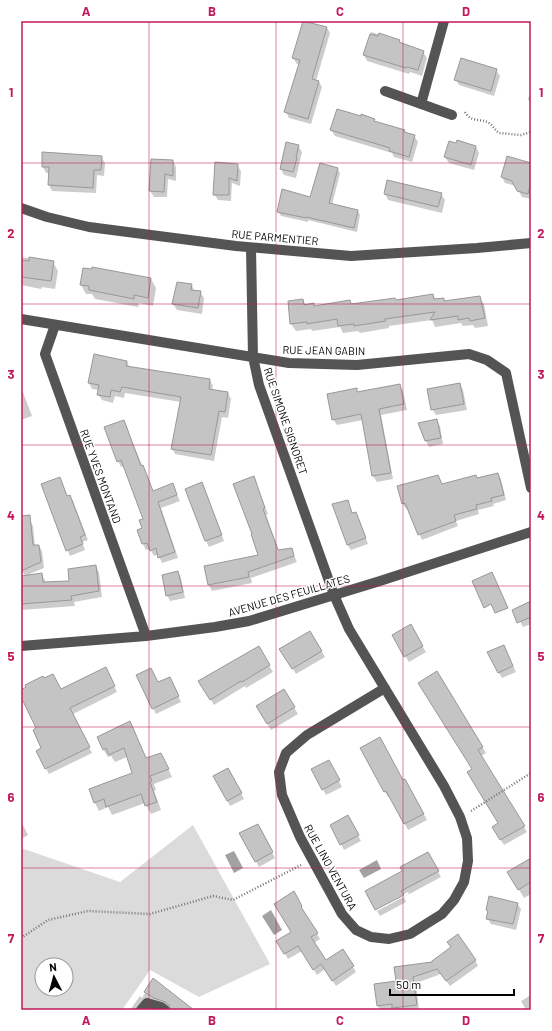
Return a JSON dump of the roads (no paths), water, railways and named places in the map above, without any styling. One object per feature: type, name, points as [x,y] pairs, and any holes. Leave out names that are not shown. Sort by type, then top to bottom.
[{"type":"street","points":[[421,104],[444,21]]},
{"type":"street","points":[[385,91],[452,116]]},
{"type":"street","name":"RUE PARMENTIER","points":[[21,208],[47,217],[88,227],[251,248],[351,256],[531,243]]},
{"type":"street","name":"RUE SIMONE SIGNORET","points":[[251,248],[253,357],[259,385],[334,595]]},
{"type":"street","name":"RUE JEAN GABIN","points":[[21,319],[288,363],[357,365],[469,354],[488,360],[506,373],[531,488]]},
{"type":"street","name":"RUE YVES MONTAND","points":[[55,325],[45,354],[146,636]]},
{"type":"street","name":"AVENUE DES FEUILLATES","points":[[21,646],[146,636],[249,621],[531,532]]},
{"type":"street","name":"RUE LINO VENTURA","points":[[334,595],[350,629],[444,786],[460,817],[468,838],[468,861],[464,882],[454,900],[442,914],[410,934],[389,938],[371,937],[356,930],[342,914],[300,838],[282,795],[279,772],[286,753],[307,735],[385,688]]},
{"type":"street","points":[[141,1010],[147,1003],[161,1007],[165,1010]]}]
